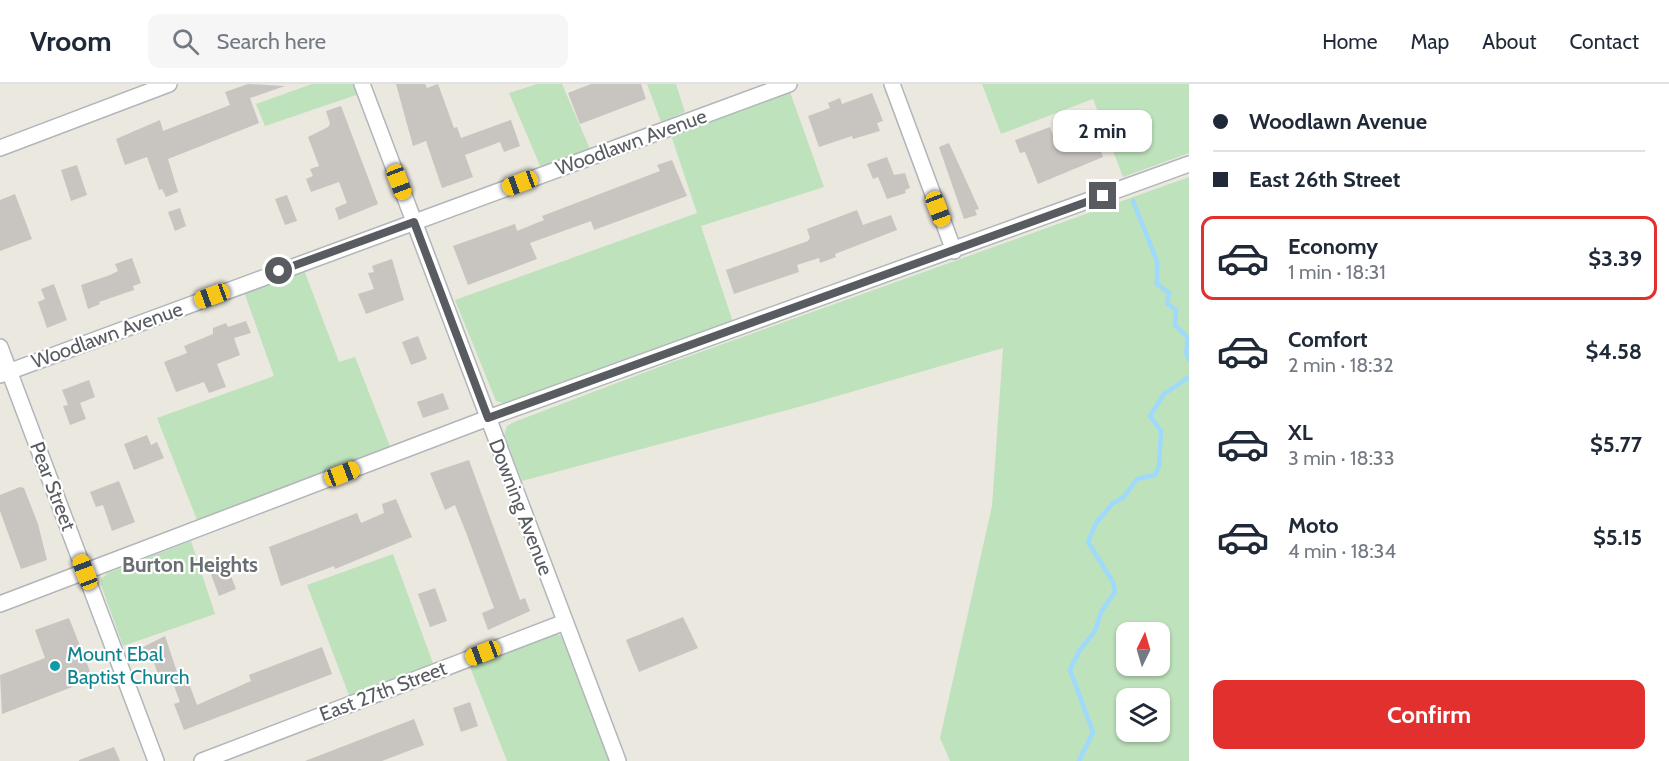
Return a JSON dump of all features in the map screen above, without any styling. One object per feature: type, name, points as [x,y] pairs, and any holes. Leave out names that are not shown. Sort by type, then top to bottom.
[{"type":"street","points":[[0,148],[169,84]]},
{"type":"street","name":"Downing Avenue","points":[[362,84],[618,761]]},
{"type":"street","name":"Woodlawn Avenue","points":[[5,373],[789,84]]},
{"type":"street","points":[[892,84],[954,251]]},
{"type":"street","points":[[0,604],[488,418],[1189,164]]},
{"type":"street","name":"Pear Street","points":[[0,347],[5,373],[85,572],[156,761]]},
{"type":"street","name":"East 27th Street","points":[[202,761],[565,622]]},
{"type":"green space","points":[[312,84],[355,84],[359,94],[265,126],[256,104]]},
{"type":"green space","points":[[537,84],[562,84],[590,149],[541,168],[509,93]]},
{"type":"green space","points":[[647,84],[676,84],[685,112],[661,122]]},
{"type":"green space","points":[[982,84],[1189,84],[1189,153],[1123,177],[1093,99],[1001,134]]},
{"type":"green space","points":[[790,92],[824,187],[701,226],[733,322],[506,404],[496,401],[455,300],[697,213],[671,135]]},
{"type":"green space","points":[[1189,177],[1189,761],[950,761],[940,738],[992,506],[1003,348],[813,403],[522,481],[504,435],[507,426],[667,364]]},
{"type":"green space","points":[[304,270],[339,362],[355,357],[391,449],[197,520],[157,418],[274,376],[244,292]]},
{"type":"green space","points":[[191,541],[215,614],[123,646],[101,585],[101,579],[108,573]]},
{"type":"green space","points":[[393,554],[434,666],[350,698],[307,585]]},
{"type":"green space","points":[[554,634],[563,636],[610,761],[507,761],[470,667]]},
{"type":"building","points":[[248,84],[285,86],[250,98],[259,123],[168,159],[178,192],[166,197],[162,189],[159,190],[147,157],[125,165],[116,139],[160,120],[163,131],[230,105],[225,92]]},
{"type":"building","points":[[396,84],[425,84],[427,88],[438,84],[454,128],[457,127],[461,138],[511,120],[520,146],[504,152],[500,142],[465,155],[473,177],[442,188],[426,141],[413,146]]},
{"type":"building","points":[[591,84],[641,84],[646,99],[580,124],[568,93]]},
{"type":"building","points":[[872,93],[883,121],[877,123],[880,131],[853,139],[852,136],[819,147],[808,116],[830,108],[828,103],[840,98],[842,104]]},
{"type":"building","points":[[341,106],[378,204],[339,220],[335,208],[347,203],[339,182],[311,192],[306,179],[313,176],[310,169],[319,166],[308,137],[328,127],[330,124],[326,111]]},
{"type":"building","points":[[1050,127],[1057,146],[1094,133],[1103,157],[1038,184],[1025,152],[1020,153],[1015,140]]},
{"type":"building","points":[[949,143],[979,209],[975,210],[977,215],[964,219],[939,147]]},
{"type":"building","points":[[887,157],[894,175],[905,173],[910,188],[905,190],[906,193],[887,199],[878,177],[873,179],[867,164]]},
{"type":"building","points":[[672,160],[687,196],[594,230],[591,221],[530,243],[537,259],[468,285],[453,246],[515,224],[517,231],[544,220],[542,216],[660,171],[657,165]]},
{"type":"building","points":[[77,165],[87,195],[71,201],[61,170]]},
{"type":"building","points":[[15,194],[32,239],[0,251],[0,200]]},
{"type":"building","points":[[287,195],[297,221],[285,225],[275,199]]},
{"type":"building","points":[[180,208],[186,226],[175,231],[168,212]]},
{"type":"building","points":[[857,210],[863,225],[891,215],[897,230],[835,254],[836,257],[820,263],[819,258],[797,265],[799,272],[734,294],[726,270],[808,241],[810,238],[807,229]]},
{"type":"building","points":[[132,258],[141,283],[133,286],[134,290],[99,302],[100,304],[88,309],[81,285],[118,271],[115,264]]},
{"type":"building","points":[[392,259],[404,300],[366,314],[358,294],[374,289],[368,273],[374,272],[372,266]]},
{"type":"building","points":[[54,284],[67,320],[47,328],[38,302],[45,299],[41,289]]},
{"type":"building","points":[[246,321],[251,333],[234,338],[240,355],[217,364],[226,387],[209,393],[204,382],[176,392],[164,362],[187,353],[184,346],[213,334],[213,328],[226,323],[228,327]]},
{"type":"building","points":[[418,336],[427,359],[411,365],[402,342]]},
{"type":"building","points":[[89,380],[95,397],[80,403],[86,419],[70,425],[63,406],[68,405],[62,390]]},
{"type":"building","points":[[443,393],[449,409],[423,418],[417,402]]},
{"type":"building","points":[[147,435],[151,445],[157,442],[164,458],[134,470],[124,444]]},
{"type":"building","points":[[469,460],[520,600],[525,598],[530,611],[488,630],[482,613],[494,608],[455,505],[445,510],[430,473]]},
{"type":"building","points":[[119,481],[135,522],[112,531],[103,505],[96,507],[90,492]]},
{"type":"building","points":[[20,487],[24,488],[38,524],[47,560],[21,569],[0,511],[0,495]]},
{"type":"building","points":[[396,499],[412,537],[335,569],[334,566],[281,586],[269,547],[357,513],[361,523],[384,513],[382,504]]},
{"type":"building","points":[[226,563],[236,589],[219,596],[209,569]]},
{"type":"building","points":[[435,588],[447,621],[430,627],[418,594]]},
{"type":"building","points":[[683,617],[698,648],[639,672],[626,640]]},
{"type":"building","name":"Mount Ebal Baptist Church","points":[[69,618],[93,679],[2,714],[0,675],[45,658],[35,630]]},
{"type":"building","points":[[165,636],[178,675],[185,673],[197,705],[251,681],[249,675],[322,647],[332,674],[184,730],[174,704],[180,702],[172,680],[161,683],[152,657],[147,658],[143,647]]},
{"type":"building","points":[[470,702],[478,726],[461,732],[453,708]]},
{"type":"building","points":[[414,719],[424,745],[382,761],[305,761]]},
{"type":"building","points":[[114,747],[120,761],[79,761],[79,760]]},
{"type":"waterway","points":[[1133,201],[1157,261],[1157,284],[1169,293],[1167,304],[1176,310],[1175,325],[1188,338],[1186,352],[1189,360]]},
{"type":"waterway","points":[[1079,761],[1093,732],[1070,670],[1079,651],[1095,631],[1101,612],[1115,592],[1113,582],[1088,542],[1096,523],[1113,503],[1123,498],[1137,479],[1155,475],[1159,466],[1161,431],[1150,416],[1164,394],[1189,377]]},
{"type":"place","name":"Mount Ebal Baptist Church","points":[[55,666]]},
{"type":"district","name":"Burton Heights","points":[[190,565]]},
{"type":"route","points":[[279,271],[414,222],[488,418],[1103,196]]}]
